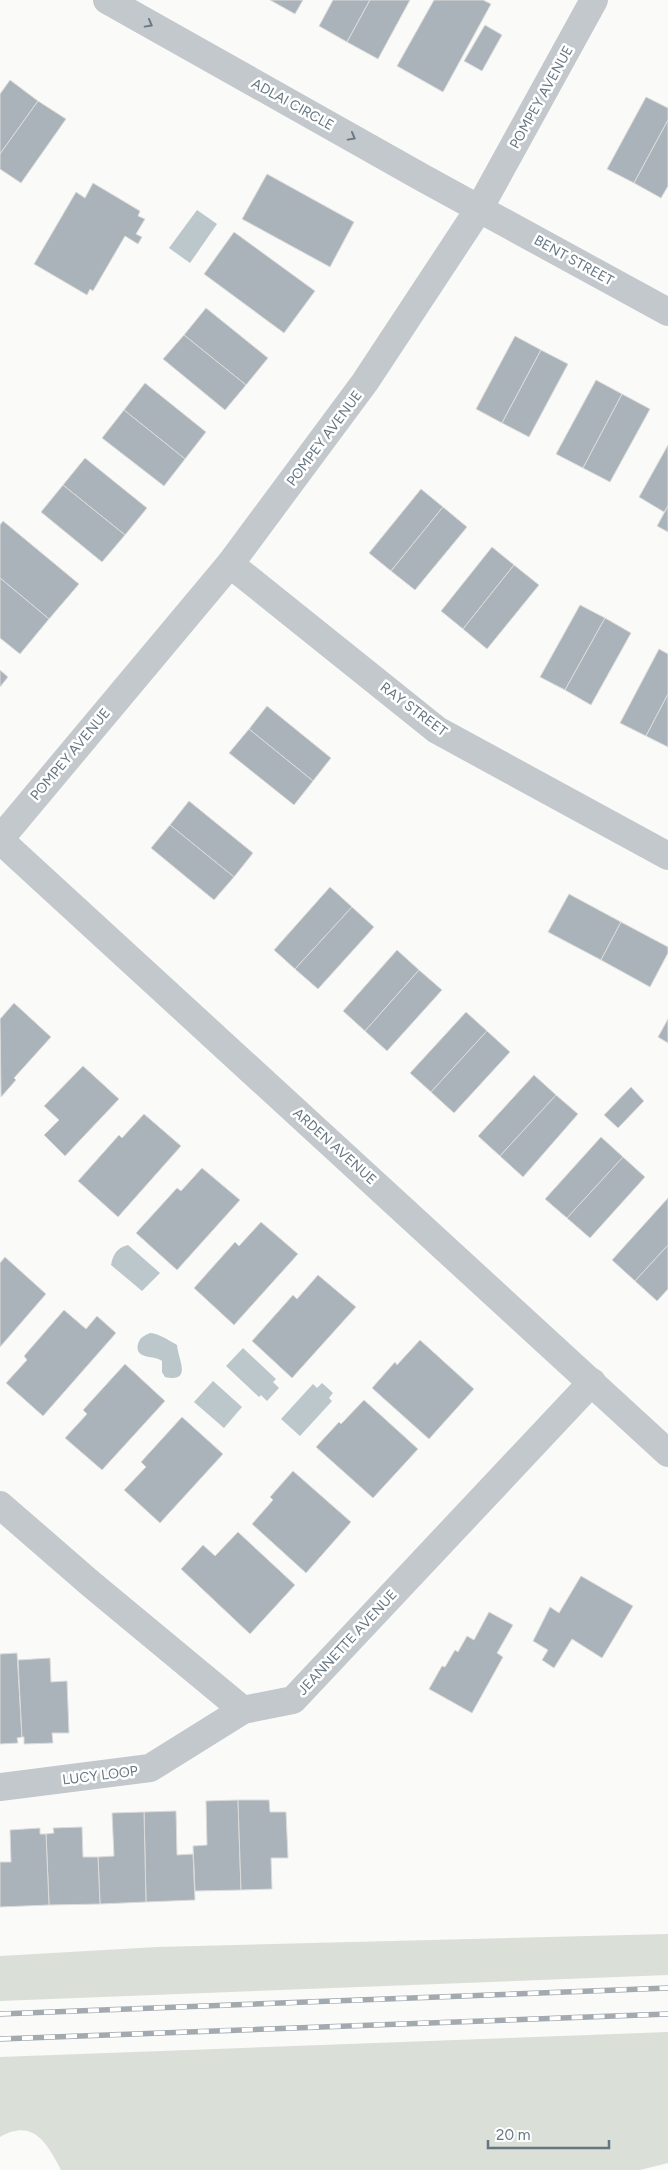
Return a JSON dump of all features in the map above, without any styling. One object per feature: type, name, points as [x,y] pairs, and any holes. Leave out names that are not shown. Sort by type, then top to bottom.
[{"type":"street","name":"ADLAI CIRCLE","points":[[107,0],[479,209]]},
{"type":"street","name":"POMPEY AVENUE","points":[[0,840],[230,564],[365,382],[479,209],[594,0]]},
{"type":"street","name":"BENT STREET","points":[[479,209],[668,312]]},
{"type":"street","name":"RAY STREET","points":[[230,564],[437,730],[668,856]]},
{"type":"street","name":"ARDEN AVENUE","points":[[0,840],[668,1453]]},
{"type":"street","name":"JEANNETTE AVENUE","points":[[243,1710],[293,1700],[592,1382]]},
{"type":"street","points":[[0,1505],[243,1710]]},
{"type":"street","name":"LUCY LOOP","points":[[0,1787],[150,1768],[243,1710]]},
{"type":"shaded area","points":[[197,210],[217,224],[190,263],[169,248]]},
{"type":"shaded area","points":[[128,1245],[160,1273],[142,1291],[111,1265],[116,1252]]},
{"type":"shaded area","points":[[150,1333],[161,1336],[177,1345],[182,1369],[179,1376],[174,1378],[165,1377],[162,1372],[162,1361],[139,1353],[138,1344],[140,1340]]},
{"type":"shaded area","points":[[243,1348],[276,1379],[273,1382],[279,1388],[267,1401],[261,1395],[259,1397],[226,1366]]},
{"type":"shaded area","points":[[213,1381],[242,1407],[224,1428],[194,1402]]},
{"type":"shaded area","points":[[322,1383],[333,1393],[329,1398],[332,1401],[300,1436],[281,1419],[313,1384],[317,1388]]},
{"type":"shaded area","points":[[668,1934],[668,1975],[0,2001],[0,1956],[157,1947]]},
{"type":"shaded area","points":[[668,2032],[668,2163],[640,2170],[61,2170],[50,2151],[38,2136],[21,2130],[0,2137],[0,2057]]},
{"type":"building","points":[[270,0],[303,0],[295,14]]},
{"type":"building","points":[[333,0],[370,0],[347,42],[319,26]]},
{"type":"building","points":[[370,0],[410,0],[378,59],[347,42]]},
{"type":"building","points":[[434,0],[483,0],[491,4],[443,92],[397,66]]},
{"type":"building","points":[[485,25],[502,35],[482,71],[464,61]]},
{"type":"building","points":[[10,80],[38,101],[0,154],[0,94]]},
{"type":"building","points":[[646,97],[668,108],[668,120],[634,183],[607,169]]},
{"type":"building","points":[[38,101],[66,119],[21,183],[0,169],[0,154]]},
{"type":"building","points":[[668,120],[668,186],[661,198],[634,183]]},
{"type":"building","points":[[267,174],[354,222],[330,267],[242,219]]},
{"type":"building","points":[[93,183],[140,211],[138,216],[145,219],[136,234],[142,237],[138,244],[125,236],[93,291],[90,289],[87,295],[34,264],[76,192],[85,198]]},
{"type":"building","points":[[234,232],[315,291],[284,333],[204,274]]},
{"type":"building","points":[[206,308],[268,358],[246,385],[184,335]]},
{"type":"building","points":[[184,335],[246,385],[225,410],[163,359]]},
{"type":"building","points":[[515,336],[541,350],[502,423],[476,409]]},
{"type":"building","points":[[541,350],[568,364],[529,437],[502,423]]},
{"type":"building","points":[[596,380],[622,394],[583,468],[556,454]]},
{"type":"building","points":[[145,383],[206,432],[185,459],[124,410]]},
{"type":"building","points":[[622,394],[650,409],[610,482],[583,468]]},
{"type":"building","points":[[124,410],[185,459],[164,486],[102,438]]},
{"type":"building","points":[[668,445],[668,506],[664,512],[639,497]]},
{"type":"building","points":[[85,458],[147,508],[125,535],[63,485]]},
{"type":"building","points":[[63,485],[125,535],[102,562],[41,512]]},
{"type":"building","points":[[421,489],[443,507],[391,571],[369,553]]},
{"type":"building","points":[[668,506],[668,532],[657,526]]},
{"type":"building","points":[[443,507],[467,527],[415,590],[391,571]]},
{"type":"building","points":[[3,521],[79,584],[49,619],[0,578],[0,525]]},
{"type":"building","points":[[492,547],[514,565],[463,629],[441,611]]},
{"type":"building","points":[[514,565],[539,585],[487,649],[463,629]]},
{"type":"building","points":[[0,578],[49,619],[20,654],[0,638]]},
{"type":"building","points":[[580,605],[605,618],[565,690],[540,677]]},
{"type":"building","points":[[605,618],[631,633],[591,705],[565,690]]},
{"type":"building","points":[[659,649],[668,654],[668,694],[646,736],[620,723]]},
{"type":"building","points":[[0,670],[8,677],[0,687]]},
{"type":"building","points":[[668,694],[668,747],[646,736]]},
{"type":"building","points":[[267,706],[331,758],[313,781],[249,729]]},
{"type":"building","points":[[249,729],[313,781],[294,805],[229,753]]},
{"type":"building","points":[[189,801],[253,853],[234,877],[170,825]]},
{"type":"building","points":[[170,825],[234,877],[214,900],[151,848]]},
{"type":"building","points":[[330,887],[352,907],[295,969],[274,950]]},
{"type":"building","points":[[569,894],[621,922],[601,960],[548,932]]},
{"type":"building","points":[[352,907],[374,927],[318,989],[295,969]]},
{"type":"building","points":[[621,922],[668,947],[668,953],[650,987],[601,960]]},
{"type":"building","points":[[397,950],[419,970],[365,1031],[343,1011]]},
{"type":"building","points":[[419,970],[442,990],[387,1051],[365,1031]]},
{"type":"building","points":[[14,1003],[51,1037],[14,1078],[16,1080],[1,1097],[0,1019]]},
{"type":"building","points":[[466,1012],[487,1031],[431,1092],[410,1073]]},
{"type":"building","points":[[668,1019],[668,1043],[658,1037]]},
{"type":"building","points":[[487,1031],[510,1052],[454,1113],[431,1092]]},
{"type":"building","points":[[83,1066],[119,1099],[65,1156],[44,1135],[59,1120],[44,1106]]},
{"type":"building","points":[[534,1075],[556,1095],[500,1156],[478,1136]]},
{"type":"building","points":[[631,1087],[644,1101],[618,1128],[604,1115]]},
{"type":"building","points":[[556,1095],[578,1114],[523,1177],[500,1156]]},
{"type":"building","points":[[144,1114],[181,1146],[118,1217],[78,1181],[119,1135],[122,1138]]},
{"type":"building","points":[[601,1137],[623,1157],[567,1218],[545,1199]]},
{"type":"building","points":[[623,1157],[645,1177],[590,1238],[567,1218]]},
{"type":"building","points":[[202,1168],[240,1200],[177,1270],[136,1233],[177,1188],[181,1191]]},
{"type":"building","points":[[668,1198],[668,1245],[635,1281],[612,1260]]},
{"type":"building","points":[[261,1222],[298,1254],[234,1325],[194,1288],[235,1242],[239,1246]]},
{"type":"building","points":[[668,1245],[668,1289],[657,1301],[635,1281]]},
{"type":"building","points":[[5,1257],[46,1294],[0,1347],[0,1263]]},
{"type":"building","points":[[318,1275],[356,1307],[292,1378],[252,1341],[293,1295],[297,1299]]},
{"type":"building","points":[[64,1310],[86,1329],[97,1316],[116,1333],[43,1416],[6,1383],[27,1360],[24,1356]]},
{"type":"building","points":[[420,1340],[474,1389],[429,1439],[372,1388],[395,1362],[397,1365]]},
{"type":"building","points":[[125,1364],[165,1401],[102,1470],[65,1438],[87,1414],[83,1410]]},
{"type":"building","points":[[364,1400],[418,1449],[373,1498],[316,1447],[339,1422],[341,1424]]},
{"type":"building","points":[[182,1417],[223,1454],[160,1523],[124,1490],[146,1467],[141,1462]]},
{"type":"building","points":[[293,1471],[351,1522],[306,1573],[252,1524],[273,1500],[270,1497]]},
{"type":"building","points":[[238,1532],[295,1585],[250,1634],[181,1569],[203,1545],[215,1556]]},
{"type":"building","points":[[581,1576],[633,1606],[602,1658],[572,1639],[554,1668],[542,1660],[548,1650],[533,1641],[550,1607],[559,1613]]},
{"type":"building","points":[[489,1612],[513,1625],[497,1653],[503,1657],[472,1713],[429,1689],[442,1666],[445,1667],[455,1650],[458,1652],[467,1636],[474,1640]]},
{"type":"building","points":[[17,1653],[22,1737],[17,1738],[18,1743],[0,1744],[0,1654]]},
{"type":"building","points":[[50,1658],[51,1682],[67,1681],[69,1733],[52,1733],[53,1743],[24,1744],[18,1660]]},
{"type":"building","points":[[238,1800],[241,1890],[195,1891],[193,1846],[207,1845],[206,1801]]},
{"type":"building","points":[[238,1800],[269,1800],[270,1812],[286,1812],[288,1858],[271,1858],[272,1889],[241,1890]]},
{"type":"building","points":[[176,1811],[177,1855],[193,1854],[195,1900],[146,1902],[144,1812]]},
{"type":"building","points":[[144,1812],[146,1902],[100,1904],[98,1857],[114,1856],[112,1813]]},
{"type":"building","points":[[82,1827],[83,1857],[98,1857],[100,1904],[49,1905],[46,1834],[54,1833],[53,1828]]},
{"type":"building","points":[[40,1828],[40,1834],[46,1834],[49,1905],[0,1907],[0,1862],[11,1862],[10,1830]]},
{"type":"railway","points":[[0,2014],[668,1988]]},
{"type":"railway","points":[[0,2039],[668,2014]]}]
